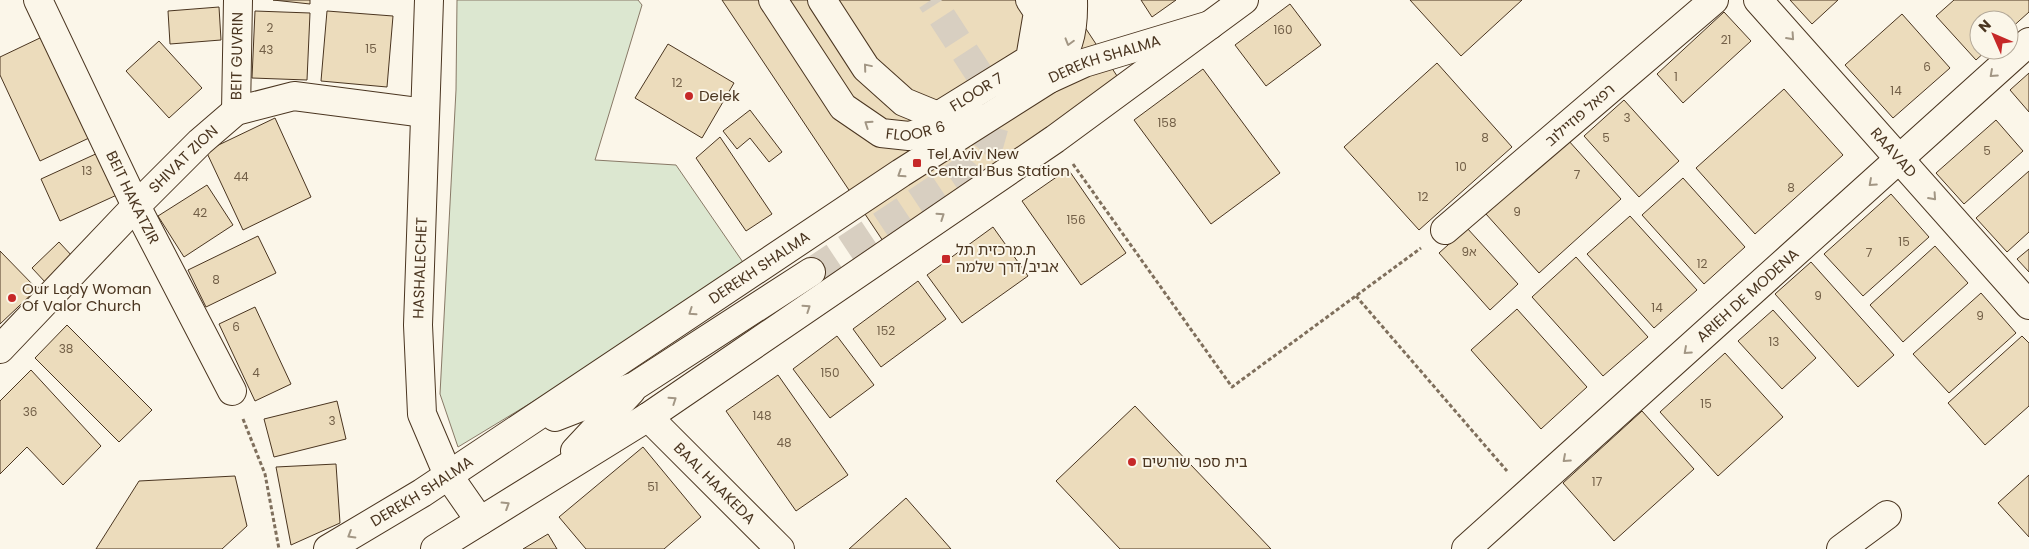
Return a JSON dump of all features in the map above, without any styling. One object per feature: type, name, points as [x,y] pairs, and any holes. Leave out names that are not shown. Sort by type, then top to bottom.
[{"type":"street","name":"BEIT HAKATZIR","points":[[38,0],[136,206],[232,391]]},
{"type":"street","name":"BEIT GUVRIN","points":[[236,111],[238,0]]},
{"type":"street","name":"HASHALECHET","points":[[429,0],[418,325],[422,414],[448,475],[480,521]]},
{"type":"street","name":"FLOOR 6","points":[[773,0],[843,107],[882,133],[909,136],[948,125],[1034,66],[1053,24],[1051,0]]},
{"type":"street","name":"FLOOR 7","points":[[822,0],[866,68],[904,102],[938,116],[1030,59],[1038,12],[1030,0]]},
{"type":"street","points":[[1049,79],[1069,46],[1074,20],[1073,0]]},
{"type":"street","name":"DEREKH SHALMA","points":[[434,549],[648,417],[1055,139],[1244,0]]},
{"type":"street","name":"רפאל פוזיילוב","points":[[1445,230],[1714,0]]},
{"type":"street","name":"RAAVAD","points":[[1758,0],[2029,306]]},
{"type":"street","name":"DEREKH SHALMA","points":[[328,549],[448,475],[901,173],[1049,79],[1084,63],[1210,25]]},
{"type":"street","name":"ARIEH DE MODENA","points":[[1466,549],[2029,42]]},
{"type":"street","name":"SHIVAT ZION","points":[[0,349],[136,206],[200,142],[236,111],[294,96],[425,113]]},
{"type":"street","points":[[507,436],[635,386],[811,272]]},
{"type":"street","points":[[550,477],[635,386]]},
{"type":"street","name":"BAAL HAAKEDA","points":[[648,417],[780,549]]},
{"type":"street","points":[[1841,549],[1888,515]]},
{"type":"path","points":[[1055,139],[1232,387],[1445,230]]},
{"type":"path","points":[[1356,296],[1527,494]]},
{"type":"path","points":[[232,391],[265,474],[279,549]]},
{"type":"green space","points":[[457,0],[638,0],[642,5],[595,160],[676,165],[749,271],[458,447],[440,394],[456,90]]},
{"type":"building","points":[[273,0],[310,0],[310,4]]},
{"type":"building","name":"Tel Aviv New Central Bus Station","points":[[722,0],[1067,0],[1121,82],[885,244]]},
{"type":"building","points":[[1141,0],[1176,0],[1152,17]]},
{"type":"building","points":[[1410,0],[1522,0],[1461,56]]},
{"type":"building","points":[[1790,0],[1838,0],[1812,24]]},
{"type":"building","points":[[1954,0],[2029,0],[2029,12],[2019,21],[2019,10],[1969,10],[1969,52],[1936,16]]},
{"type":"building","points":[[1290,4],[1321,45],[1266,86],[1235,45]]},
{"type":"building","points":[[219,7],[221,40],[170,44],[168,11]]},
{"type":"building","points":[[255,11],[310,13],[307,80],[252,78]]},
{"type":"building","points":[[327,11],[393,16],[387,87],[321,81]]},
{"type":"building","points":[[1724,12],[1751,41],[1683,103],[1657,74]]},
{"type":"building","points":[[1902,14],[1950,68],[1893,118],[1845,65]]},
{"type":"building","points":[[42,37],[89,138],[40,161],[0,75],[0,57]]},
{"type":"building","points":[[159,41],[202,88],[169,118],[126,71]]},
{"type":"building","points":[[668,44],[734,83],[702,138],[635,98]]},
{"type":"building","points":[[1437,63],[1512,147],[1419,230],[1344,147]]},
{"type":"building","points":[[1203,69],[1280,173],[1211,224],[1134,120]]},
{"type":"building","points":[[2029,73],[2029,112],[2010,90]]},
{"type":"building","points":[[1784,89],[1843,155],[1755,234],[1696,168]]},
{"type":"building","points":[[1624,100],[1679,161],[1639,197],[1584,136]]},
{"type":"building","points":[[750,110],[782,152],[769,162],[750,138],[737,149],[723,131]]},
{"type":"building","points":[[275,118],[311,197],[243,230],[206,151]]},
{"type":"building","points":[[1996,120],[2023,151],[1964,204],[1936,173]]},
{"type":"building","points":[[720,137],[772,214],[746,231],[696,158]]},
{"type":"building","points":[[1568,140],[1621,199],[1539,273],[1486,214]]},
{"type":"building","points":[[100,152],[119,194],[60,221],[41,179]]},
{"type":"building","points":[[1068,169],[1126,253],[1081,285],[1022,201]]},
{"type":"building","points":[[2029,171],[2029,232],[2007,252],[1976,218]]},
{"type":"building","points":[[1683,178],[1745,247],[1704,284],[1642,215]]},
{"type":"building","points":[[207,185],[233,225],[184,257],[158,216]]},
{"type":"building","points":[[1891,194],[1929,237],[1863,296],[1824,254]]},
{"type":"building","points":[[1630,216],[1697,290],[1654,328],[1587,254]]},
{"type":"building","points":[[993,227],[1028,276],[962,323],[927,275]]},
{"type":"building","points":[[1467,228],[1518,284],[1490,310],[1439,253]]},
{"type":"building","points":[[258,236],[276,273],[206,307],[188,270]]},
{"type":"building","points":[[59,242],[73,257],[46,283],[32,268]]},
{"type":"building","points":[[1935,246],[1968,283],[1903,342],[1870,305]]},
{"type":"building","points":[[2029,249],[2029,272],[2017,259]]},
{"type":"building","points":[[0,251],[37,289],[0,324]]},
{"type":"building","points":[[1576,257],[1648,337],[1603,376],[1532,297]]},
{"type":"building","points":[[1811,262],[1894,355],[1858,387],[1775,294]]},
{"type":"building","points":[[918,281],[946,319],[881,367],[853,329]]},
{"type":"building","points":[[1981,293],[2016,333],[1949,393],[1913,354]]},
{"type":"building","points":[[255,307],[291,384],[255,401],[219,324]]},
{"type":"building","points":[[1517,309],[1587,387],[1541,429],[1471,350]]},
{"type":"building","points":[[1773,310],[1816,358],[1782,389],[1738,341]]},
{"type":"building","points":[[67,325],[152,410],[119,442],[35,358]]},
{"type":"building","points":[[837,336],[874,385],[830,418],[793,369]]},
{"type":"building","points":[[2022,336],[2029,343],[2029,406],[1985,445],[1948,403]]},
{"type":"building","points":[[1725,353],[1783,417],[1718,476],[1660,412]]},
{"type":"building","points":[[31,370],[101,446],[63,485],[27,447],[0,474],[0,401]]},
{"type":"building","points":[[778,375],[848,475],[796,511],[726,411]]},
{"type":"building","points":[[337,401],[346,439],[274,457],[264,419]]},
{"type":"building","name":"בית ספר שורשים","points":[[1135,406],[1271,549],[1120,549],[1056,481]]},
{"type":"building","points":[[1642,411],[1694,469],[1614,541],[1563,483]]},
{"type":"building","points":[[643,447],[701,517],[664,549],[586,549],[559,517]]},
{"type":"building","points":[[336,464],[340,523],[291,545],[276,467]]},
{"type":"building","points":[[2029,475],[2029,537],[1998,503]]},
{"type":"building","points":[[235,476],[247,526],[222,549],[96,549],[139,481]]},
{"type":"building","points":[[906,498],[951,549],[849,549]]},
{"type":"building","points":[[548,534],[557,549],[523,549]]},
{"type":"tunnel","points":[[811,272],[970,166],[990,143],[998,114],[983,80],[931,0]]},
{"type":"place","name":"Delek","points":[[689,96]]},
{"type":"place","name":"Tel Aviv New Central Bus Station","points":[[917,163]]},
{"type":"place","name":"ת.מרכזית תל אביב/דרך שלמה","points":[[946,259]]},
{"type":"place","name":"Our Lady Woman Of Valor Church","points":[[12,298]]},
{"type":"place","name":"בית ספר שורשים","points":[[1132,462]]}]
